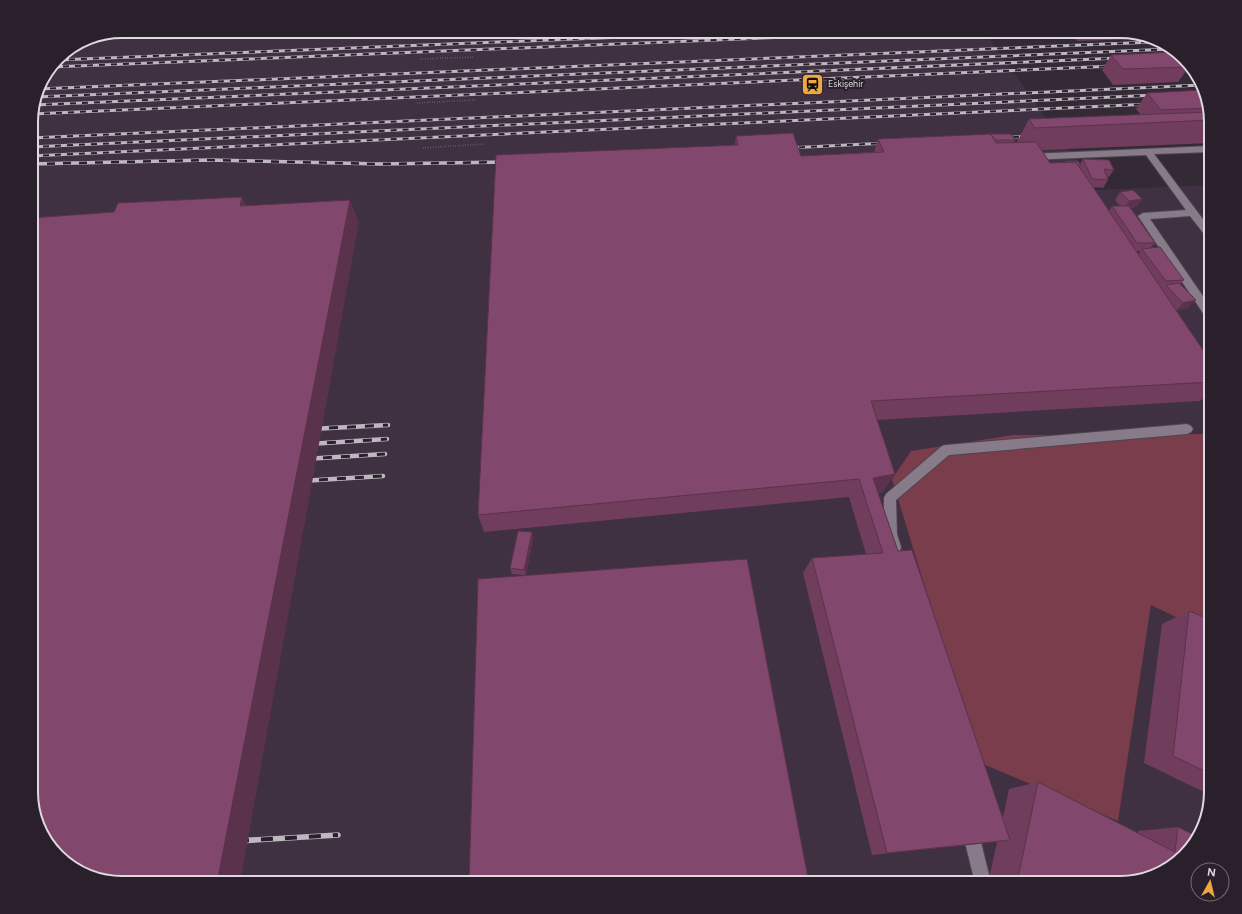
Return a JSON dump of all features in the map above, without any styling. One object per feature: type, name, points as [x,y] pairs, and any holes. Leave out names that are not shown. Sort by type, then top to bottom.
[{"type":"street","points":[[1027,157],[1204,149]]},
{"type":"street","points":[[1148,152],[1204,228]]},
{"type":"street","points":[[1193,213],[1144,216],[1204,306]]},
{"type":"street","points":[[898,556],[891,534],[890,498],[946,450],[1187,429]]},
{"type":"street","points":[[966,814],[981,876]]},
{"type":"path","points":[[420,59],[475,57]]},
{"type":"path","points":[[417,104],[476,100]]},
{"type":"path","points":[[423,148],[485,144]]},
{"type":"shaded area","points":[[989,38],[1097,190],[1204,185],[1204,792],[1200,819],[1187,843],[1167,862],[1147,872],[1120,876],[122,876],[95,872],[71,859],[55,843],[49,834],[42,819],[38,798],[38,116],[44,90],[55,71],[80,49],[95,42],[115,39]]},
{"type":"shaded area","points":[[1204,434],[1204,631],[1151,605],[1118,821],[978,762],[892,479],[911,451],[1013,435]]},
{"type":"building","points":[[1167,52],[1183,67],[1123,69],[1111,55]]},
{"type":"building","points":[[1198,90],[1202,108],[1161,110],[1147,93]]},
{"type":"building","points":[[1203,112],[1204,120],[1035,128],[1029,119]]},
{"type":"building","points":[[793,133],[801,156],[884,152],[878,139],[991,134],[996,143],[1036,142],[1050,163],[1076,162],[1204,352],[1204,382],[871,401],[895,474],[873,478],[898,551],[912,550],[1010,840],[887,853],[812,558],[883,553],[859,479],[478,515],[496,155],[738,145],[736,136]]},
{"type":"building","points":[[991,134],[1011,134],[1015,140],[995,140]]},
{"type":"building","points":[[1083,159],[1109,160],[1114,170],[1104,169],[1108,180],[1092,179]]},
{"type":"building","points":[[1065,161],[1078,161],[1081,166],[1079,166],[1076,162]]},
{"type":"building","points":[[1133,190],[1142,199],[1129,201],[1120,192]]},
{"type":"building","points":[[242,197],[240,206],[350,200],[218,876],[122,876],[90,870],[71,859],[55,843],[42,819],[38,798],[38,217],[114,212],[118,203]]},
{"type":"building","points":[[1112,206],[1129,206],[1155,243],[1137,243]]},
{"type":"building","points":[[1160,247],[1184,280],[1166,281],[1142,249]]},
{"type":"building","points":[[1179,283],[1196,300],[1183,303],[1166,285]]},
{"type":"building","points":[[518,531],[532,532],[524,570],[510,568]]},
{"type":"building","points":[[747,559],[808,876],[469,876],[478,579]]},
{"type":"building","points":[[1189,611],[1204,617],[1204,771],[1173,756]]},
{"type":"building","points":[[1038,782],[1175,852],[1178,827],[1193,834],[1187,843],[1167,862],[1147,872],[1120,876],[1018,876]]},
{"type":"railway","points":[[66,60],[598,38]]},
{"type":"railway","points":[[59,67],[765,38]]},
{"type":"railway","points":[[45,89],[1148,42]]},
{"type":"railway","points":[[42,97],[1163,49]]},
{"type":"railway","points":[[40,105],[1119,58]]},
{"type":"railway","points":[[38,114],[1114,66]]},
{"type":"railway","points":[[38,138],[1195,85]]},
{"type":"railway","points":[[38,147],[1156,95]]},
{"type":"railway","points":[[38,156],[1150,104]]},
{"type":"railway","points":[[1001,138],[1031,136]]},
{"type":"railway","points":[[787,148],[887,143]]},
{"type":"railway","points":[[38,164],[209,160],[380,164],[506,162]]},
{"type":"railway","points":[[311,429],[388,425]]},
{"type":"railway","points":[[309,444],[387,439]]},
{"type":"railway","points":[[305,459],[385,454]]},
{"type":"railway","points":[[301,481],[383,476]]},
{"type":"railway","points":[[237,841],[338,835]]},
{"type":"place","name":"Eskişehir","points":[[812,84]]}]
